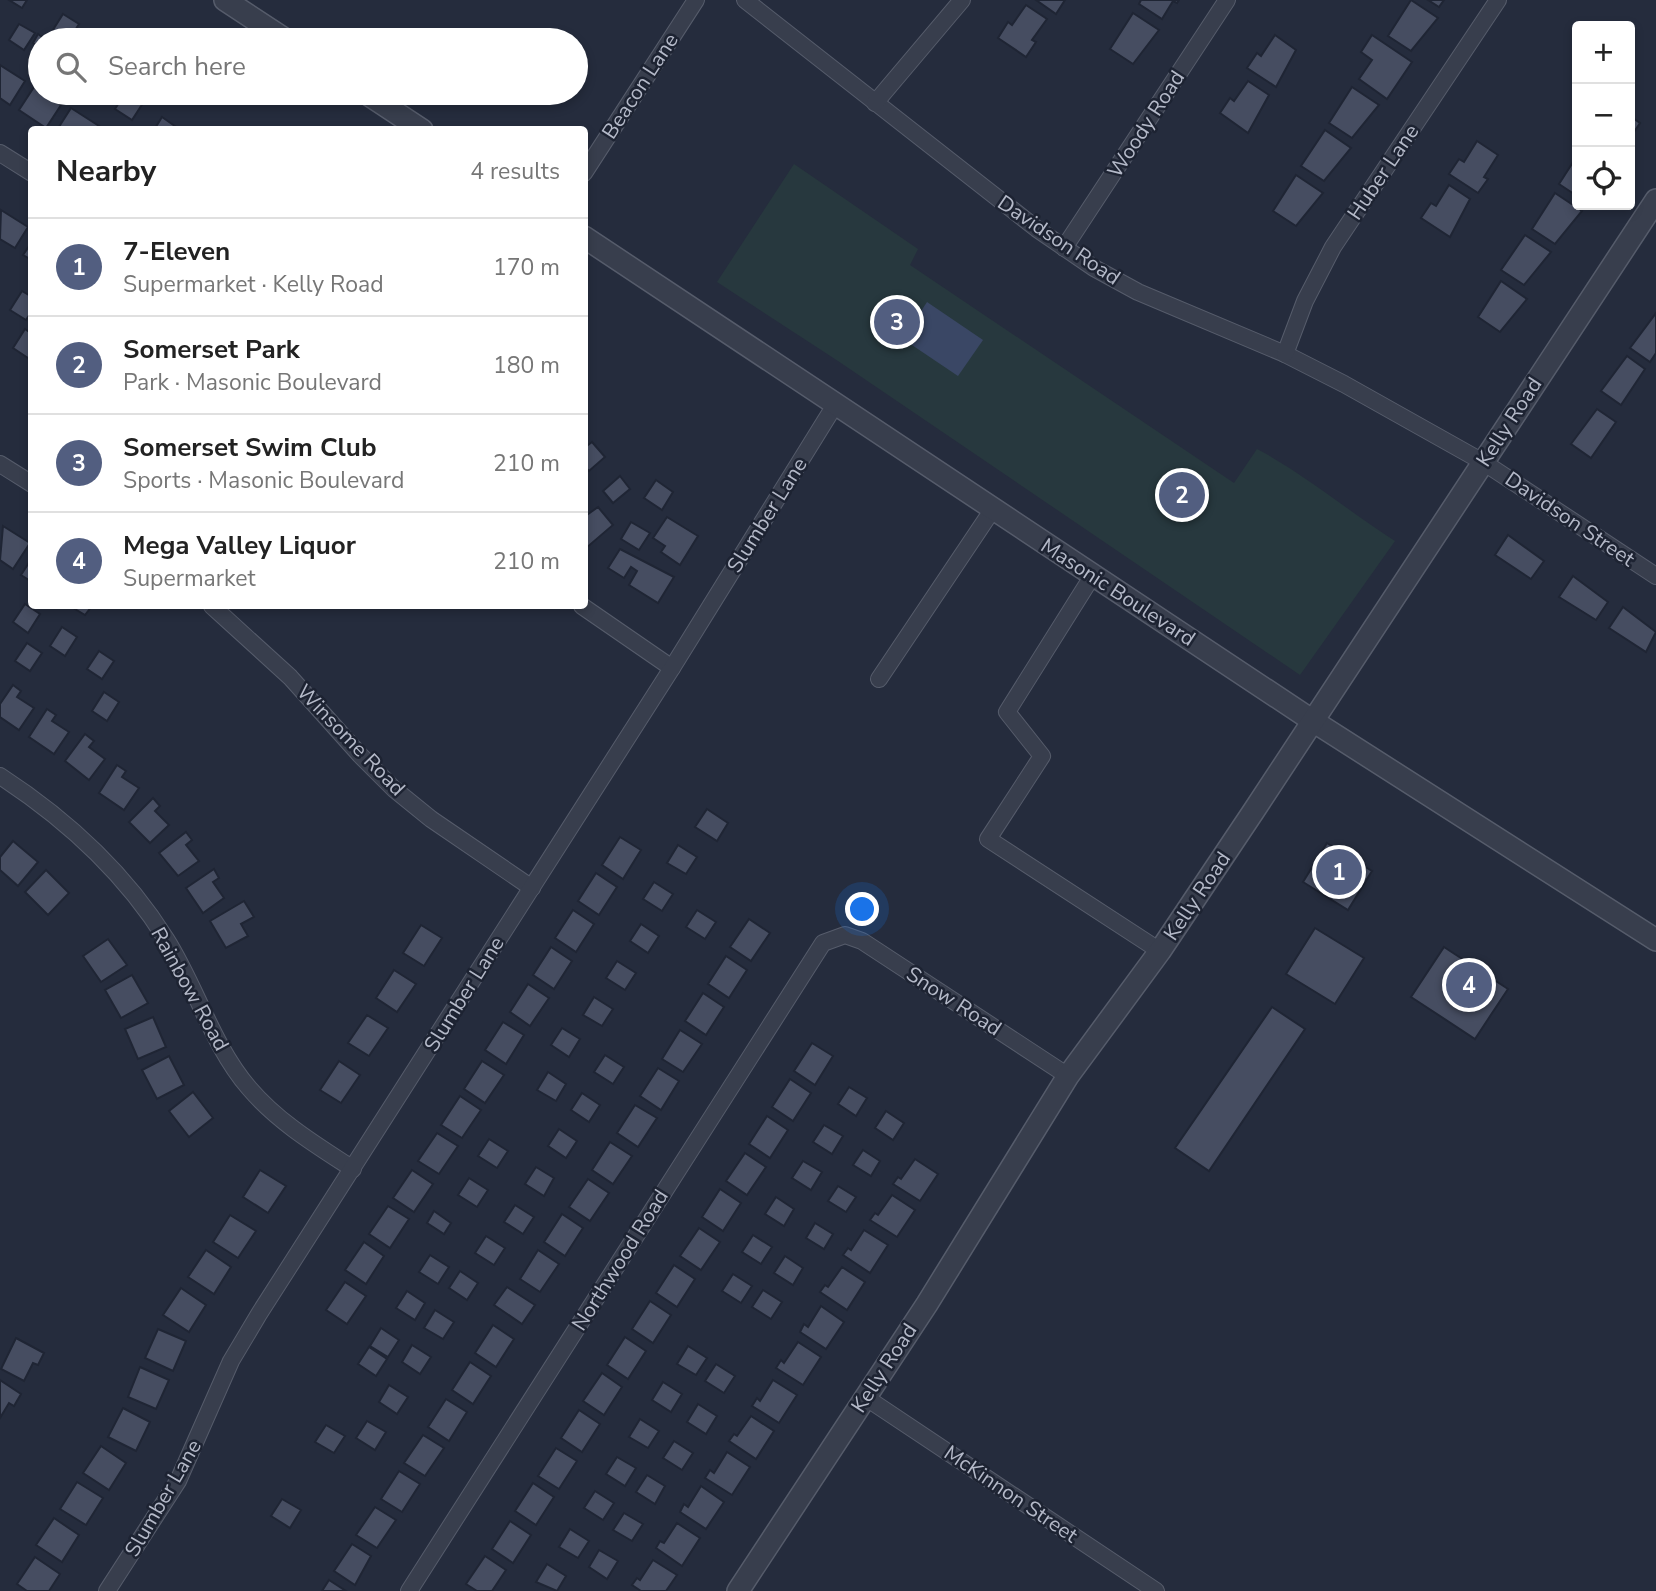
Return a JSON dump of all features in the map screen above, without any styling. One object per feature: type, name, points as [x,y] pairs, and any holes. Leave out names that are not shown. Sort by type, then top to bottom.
[{"type":"street","points":[[225,0],[268,28]]},
{"type":"street","name":"Beacon Lane","points":[[588,167],[696,0]]},
{"type":"street","name":"Davidson Road","points":[[745,0],[1064,248],[1138,292],[1284,354],[1483,462]]},
{"type":"street","points":[[875,103],[962,0]]},
{"type":"street","name":"Woody Road","points":[[1064,248],[1227,0]]},
{"type":"street","name":"Huber Lane","points":[[1284,354],[1305,300],[1333,247],[1498,0]]},
{"type":"street","points":[[384,105],[416,126]]},
{"type":"street","points":[[0,153],[28,170]]},
{"type":"street","name":"Kelly Road","points":[[738,1591],[865,1397],[1068,1076],[1160,951],[1656,200]]},
{"type":"street","name":"Masonic Boulevard","points":[[588,240],[1313,720],[1656,940]]},
{"type":"street","name":"Slumber Lane","points":[[107,1591],[178,1481],[231,1361],[672,668],[835,405]]},
{"type":"street","name":"Davidson Street","points":[[1483,462],[1656,576]]},
{"type":"street","points":[[0,464],[28,482]]},
{"type":"street","points":[[879,679],[993,509]]},
{"type":"street","points":[[1093,575],[1007,712],[1042,756],[988,839],[1160,951]]},
{"type":"street","name":"Winsome Road","points":[[215,609],[290,677],[359,755],[394,789],[431,819],[532,888]]},
{"type":"street","points":[[586,609],[672,668]]},
{"type":"street","name":"Rainbow Road","points":[[0,776],[70,827],[126,884],[166,939],[230,1062],[253,1093],[291,1128],[353,1169]]},
{"type":"street","name":"Snow Road","points":[[838,936],[854,936],[1068,1076]]},
{"type":"street","name":"Northwood Road","points":[[409,1591],[817,950],[823,943],[838,936]]},
{"type":"street","name":"McKinnon Street","points":[[865,1397],[1156,1591]]},
{"type":"shaded area","points":[[794,164],[918,249],[910,265],[1234,483],[1257,449],[1293,470],[1395,541],[1300,675],[838,361],[717,282]]},
{"type":"water","points":[[927,302],[983,340],[958,376],[903,339]]},
{"type":"building","points":[[9,0],[27,0],[22,8]]},
{"type":"building","points":[[1036,0],[1065,0],[1056,14]]},
{"type":"building","points":[[1141,0],[1179,0],[1177,3],[1173,1],[1162,19],[1139,4]]},
{"type":"building","points":[[1411,0],[1438,18],[1411,51],[1388,36]]},
{"type":"building","points":[[1428,0],[1444,0],[1439,7]]},
{"type":"building","points":[[1026,5],[1047,19],[1032,40],[1036,42],[1026,57],[998,38],[1008,22],[1012,25]]},
{"type":"building","points":[[1133,13],[1159,30],[1133,64],[1110,49]]},
{"type":"building","points":[[63,14],[79,24],[76,28],[54,28]]},
{"type":"building","points":[[19,24],[28,29],[28,44],[24,50],[9,40]]},
{"type":"building","points":[[1275,35],[1296,50],[1276,87],[1247,68],[1257,53],[1261,56]]},
{"type":"building","points":[[1372,35],[1412,62],[1387,99],[1359,79],[1372,60],[1361,52]]},
{"type":"building","points":[[0,65],[25,81],[10,105],[0,98]]},
{"type":"building","points":[[1248,81],[1269,95],[1248,133],[1220,113],[1230,98],[1234,101]]},
{"type":"building","points":[[1352,87],[1379,105],[1352,138],[1329,123]]},
{"type":"building","points":[[28,96],[28,105],[61,105],[47,126],[43,126],[19,110]]},
{"type":"building","points":[[118,105],[142,105],[132,120],[115,109]]},
{"type":"building","points":[[71,108],[99,126],[60,126]]},
{"type":"building","points":[[162,117],[175,126],[156,126]]},
{"type":"building","points":[[1325,130],[1351,148],[1324,181],[1301,166]]},
{"type":"building","points":[[1477,141],[1498,155],[1484,177],[1488,179],[1478,193],[1449,174],[1459,159],[1464,162]]},
{"type":"building","points":[[1572,164],[1572,193],[1559,184]]},
{"type":"building","points":[[1296,175],[1323,193],[1296,226],[1273,211]]},
{"type":"building","points":[[1449,185],[1470,199],[1450,237],[1421,218],[1431,203],[1436,206]]},
{"type":"building","points":[[1555,193],[1572,204],[1572,210],[1582,211],[1555,244],[1532,229]]},
{"type":"building","points":[[1,210],[28,227],[15,248],[0,239]]},
{"type":"building","points":[[1525,235],[1551,252],[1524,285],[1501,270]]},
{"type":"building","points":[[1501,281],[1527,299],[1500,332],[1478,317]]},
{"type":"building","points":[[22,291],[28,295],[26,320],[10,310]]},
{"type":"building","points":[[1656,313],[1656,353],[1650,362],[1630,348]]},
{"type":"building","points":[[25,329],[28,331],[28,358],[13,348]]},
{"type":"building","points":[[1627,356],[1645,369],[1621,405],[1601,391]]},
{"type":"building","points":[[1597,409],[1616,422],[1591,458],[1571,444]]},
{"type":"building","points":[[592,442],[605,457],[589,471],[588,470],[588,445]]},
{"type":"building","points":[[620,476],[630,489],[613,503],[603,491]]},
{"type":"building","points":[[656,480],[673,492],[662,510],[644,498]]},
{"type":"building","points":[[598,507],[613,525],[588,546],[588,514]]},
{"type":"building","points":[[667,517],[698,536],[680,565],[661,552],[665,546],[653,538]]},
{"type":"building","points":[[631,522],[650,533],[639,550],[621,539]]},
{"type":"building","points":[[3,526],[28,542],[28,546],[13,569],[0,560]]},
{"type":"building","points":[[1508,535],[1544,561],[1531,579],[1495,555]]},
{"type":"building","points":[[620,549],[674,577],[658,603],[629,585],[637,571],[631,567],[624,578],[608,568]]},
{"type":"building","points":[[28,564],[28,579],[21,575]]},
{"type":"building","points":[[1573,576],[1608,602],[1596,620],[1559,597]]},
{"type":"building","points":[[25,604],[28,609],[40,614],[28,633],[13,622]]},
{"type":"building","points":[[1623,607],[1656,632],[1646,652],[1609,628]]},
{"type":"building","points":[[75,609],[90,609],[85,615]]},
{"type":"building","points":[[62,627],[77,637],[65,656],[50,646]]},
{"type":"building","points":[[27,643],[42,653],[30,671],[15,661]]},
{"type":"building","points":[[99,651],[114,661],[102,679],[87,669]]},
{"type":"building","points":[[13,685],[21,691],[17,697],[34,708],[19,730],[0,717],[0,704]]},
{"type":"building","points":[[104,692],[119,702],[107,721],[92,711]]},
{"type":"building","points":[[47,709],[56,715],[52,721],[69,732],[54,754],[29,737]]},
{"type":"building","points":[[85,734],[94,741],[89,747],[105,759],[89,780],[65,761]]},
{"type":"building","points":[[117,765],[126,771],[122,777],[139,788],[124,810],[99,793]]},
{"type":"building","points":[[153,798],[160,806],[155,811],[169,825],[150,843],[129,822]]},
{"type":"building","points":[[707,809],[728,823],[717,841],[695,827]]},
{"type":"building","points":[[186,832],[192,840],[186,845],[199,861],[178,876],[159,853]]},
{"type":"building","points":[[620,837],[641,850],[623,879],[602,865]]},
{"type":"building","points":[[13,841],[38,862],[18,886],[0,870],[0,857]]},
{"type":"building","points":[[1327,843],[1372,871],[1348,910],[1303,882]]},
{"type":"building","points":[[678,845],[697,857],[686,874],[667,863]]},
{"type":"building","points":[[214,869],[219,878],[213,882],[224,898],[203,913],[186,888]]},
{"type":"building","points":[[46,870],[69,893],[48,915],[25,892]]},
{"type":"building","points":[[596,873],[617,887],[599,915],[578,901]]},
{"type":"building","points":[[654,882],[673,894],[662,911],[643,899]]},
{"type":"building","points":[[244,901],[254,917],[241,924],[248,936],[226,948],[210,921]]},
{"type":"building","points":[[573,910],[594,924],[576,952],[555,938]]},
{"type":"building","points":[[697,910],[716,922],[705,939],[686,927]]},
{"type":"building","points":[[749,919],[770,933],[751,961],[730,947]]},
{"type":"building","points":[[641,924],[659,936],[648,953],[630,941]]},
{"type":"building","points":[[421,925],[442,938],[424,966],[403,953]]},
{"type":"building","points":[[1315,928],[1364,958],[1335,1004],[1286,974]]},
{"type":"building","points":[[108,939],[127,965],[101,982],[83,956]]},
{"type":"building","points":[[551,947],[572,961],[554,989],[533,975]]},
{"type":"building","points":[[1444,947],[1508,989],[1475,1039],[1411,997]]},
{"type":"building","points":[[726,956],[747,970],[729,998],[708,984]]},
{"type":"building","points":[[617,961],[636,973],[625,990],[606,978]]},
{"type":"building","points":[[394,970],[416,984],[397,1012],[376,998]]},
{"type":"building","points":[[132,975],[148,1003],[121,1018],[105,990]]},
{"type":"building","points":[[528,984],[549,998],[530,1026],[510,1012]]},
{"type":"building","points":[[703,993],[724,1007],[706,1035],[685,1021]]},
{"type":"building","points":[[594,997],[613,1009],[602,1026],[583,1015]]},
{"type":"building","points":[[1272,1007],[1305,1029],[1209,1171],[1175,1148]]},
{"type":"building","points":[[367,1015],[388,1028],[369,1056],[348,1043]]},
{"type":"building","points":[[153,1017],[166,1047],[138,1059],[125,1029]]},
{"type":"building","points":[[503,1022],[524,1035],[506,1064],[485,1050]]},
{"type":"building","points":[[562,1028],[580,1039],[569,1057],[551,1045]]},
{"type":"building","points":[[680,1030],[702,1044],[683,1072],[662,1059]]},
{"type":"building","points":[[812,1043],[833,1056],[815,1085],[794,1071]]},
{"type":"building","points":[[605,1055],[624,1067],[613,1084],[594,1072]]},
{"type":"building","points":[[169,1056],[184,1085],[157,1099],[142,1070]]},
{"type":"building","points":[[339,1061],[360,1075],[341,1103],[320,1090]]},
{"type":"building","points":[[482,1061],[504,1075],[485,1103],[464,1089]]},
{"type":"building","points":[[658,1068],[679,1081],[661,1110],[640,1096]]},
{"type":"building","points":[[548,1072],[566,1084],[556,1101],[537,1090]]},
{"type":"building","points":[[790,1079],[811,1093],[793,1121],[772,1107]]},
{"type":"building","points":[[849,1087],[867,1098],[856,1116],[838,1104]]},
{"type":"building","points":[[193,1092],[213,1118],[189,1137],[169,1111]]},
{"type":"building","points":[[582,1093],[600,1105],[589,1122],[571,1110]]},
{"type":"building","points":[[460,1096],[481,1110],[462,1138],[441,1125]]},
{"type":"building","points":[[635,1105],[657,1118],[638,1147],[617,1133]]},
{"type":"building","points":[[886,1111],[904,1123],[893,1140],[875,1128]]},
{"type":"building","points":[[767,1116],[788,1130],[770,1158],[749,1144]]},
{"type":"building","points":[[824,1125],[843,1136],[832,1154],[813,1142]]},
{"type":"building","points":[[559,1129],[577,1141],[566,1158],[548,1146]]},
{"type":"building","points":[[437,1133],[458,1146],[439,1174],[418,1161]]},
{"type":"building","points":[[489,1139],[508,1151],[497,1168],[478,1156]]},
{"type":"building","points":[[610,1142],[632,1156],[613,1184],[592,1170]]},
{"type":"building","points":[[863,1150],[880,1161],[871,1176],[853,1165]]},
{"type":"building","points":[[745,1153],[766,1167],[747,1195],[726,1181]]},
{"type":"building","points":[[915,1159],[938,1174],[920,1201],[893,1184],[898,1177],[901,1179]]},
{"type":"building","points":[[803,1161],[822,1172],[811,1190],[792,1178]]},
{"type":"building","points":[[536,1167],[554,1178],[544,1196],[525,1184]]},
{"type":"building","points":[[260,1170],[286,1186],[268,1213],[243,1197]]},
{"type":"building","points":[[412,1170],[433,1184],[414,1212],[393,1198]]},
{"type":"building","points":[[469,1178],[488,1190],[477,1207],[458,1195]]},
{"type":"building","points":[[588,1179],[609,1193],[590,1221],[569,1207]]},
{"type":"building","points":[[838,1186],[856,1197],[846,1212],[828,1201]]},
{"type":"building","points":[[720,1189],[741,1203],[723,1231],[702,1217]]},
{"type":"building","points":[[892,1195],[915,1210],[897,1237],[870,1220],[875,1213],[878,1215]]},
{"type":"building","points":[[776,1197],[794,1209],[784,1226],[765,1214]]},
{"type":"building","points":[[515,1205],[534,1217],[523,1234],[504,1222]]},
{"type":"building","points":[[388,1206],[409,1219],[390,1248],[369,1234]]},
{"type":"building","points":[[434,1211],[451,1223],[444,1234],[427,1223]]},
{"type":"building","points":[[562,1214],[583,1228],[565,1256],[544,1242]]},
{"type":"building","points":[[230,1215],[256,1231],[238,1258],[213,1242]]},
{"type":"building","points":[[815,1223],[833,1234],[824,1249],[806,1238]]},
{"type":"building","points":[[699,1228],[720,1242],[701,1270],[680,1256]]},
{"type":"building","points":[[864,1230],[888,1245],[870,1273],[843,1255],[848,1248],[851,1250]]},
{"type":"building","points":[[753,1235],[772,1247],[761,1264],[742,1252]]},
{"type":"building","points":[[486,1236],[505,1248],[494,1265],[475,1253]]},
{"type":"building","points":[[364,1242],[384,1256],[366,1284],[345,1270]]},
{"type":"building","points":[[206,1250],[231,1267],[214,1294],[188,1277]]},
{"type":"building","points":[[538,1250],[559,1264],[540,1292],[520,1279]]},
{"type":"building","points":[[430,1255],[449,1267],[438,1284],[419,1272]]},
{"type":"building","points":[[785,1256],[803,1268],[793,1285],[774,1273]]},
{"type":"building","points":[[674,1265],[695,1279],[677,1307],[656,1293]]},
{"type":"building","points":[[842,1267],[865,1282],[847,1310],[820,1292],[825,1285],[828,1287]]},
{"type":"building","points":[[460,1271],[478,1283],[467,1300],[449,1288]]},
{"type":"building","points":[[733,1274],[752,1286],[741,1303],[722,1291]]},
{"type":"building","points":[[345,1282],[366,1296],[347,1324],[326,1310]]},
{"type":"building","points":[[507,1287],[535,1305],[522,1324],[494,1305]]},
{"type":"building","points":[[181,1288],[206,1305],[189,1332],[163,1315]]},
{"type":"building","points":[[763,1290],[782,1302],[771,1319],[752,1307]]},
{"type":"building","points":[[407,1291],[425,1303],[415,1320],[396,1308]]},
{"type":"building","points":[[650,1301],[671,1315],[653,1343],[632,1329]]},
{"type":"building","points":[[821,1306],[844,1322],[826,1349],[800,1332],[804,1324],[808,1327]]},
{"type":"building","points":[[435,1310],[454,1322],[443,1339],[424,1328]]},
{"type":"building","points":[[493,1325],[514,1339],[496,1367],[475,1353]]},
{"type":"building","points":[[381,1328],[399,1340],[388,1357],[370,1346]]},
{"type":"building","points":[[158,1329],[186,1341],[173,1371],[145,1358]]},
{"type":"building","points":[[625,1337],[646,1351],[628,1379],[607,1365]]},
{"type":"building","points":[[16,1338],[44,1353],[38,1365],[33,1363],[24,1381],[1,1369]]},
{"type":"building","points":[[798,1342],[821,1357],[803,1385],[776,1368],[781,1360],[784,1363]]},
{"type":"building","points":[[412,1345],[431,1357],[420,1374],[402,1362]]},
{"type":"building","points":[[688,1346],[707,1358],[696,1375],[677,1364]]},
{"type":"building","points":[[369,1347],[387,1359],[376,1376],[358,1364]]},
{"type":"building","points":[[470,1362],[491,1376],[473,1404],[452,1390]]},
{"type":"building","points":[[716,1364],[735,1376],[724,1393],[705,1381]]},
{"type":"building","points":[[140,1367],[169,1380],[156,1409],[128,1397]]},
{"type":"building","points":[[602,1373],[622,1387],[604,1415],[583,1401]]},
{"type":"building","points":[[0,1380],[21,1394],[14,1406],[9,1403],[0,1418]]},
{"type":"building","points":[[773,1380],[797,1395],[779,1423],[752,1406],[757,1398],[760,1401]]},
{"type":"building","points":[[663,1382],[682,1394],[671,1412],[652,1400]]},
{"type":"building","points":[[389,1385],[408,1397],[397,1414],[379,1402]]},
{"type":"building","points":[[446,1399],[467,1412],[449,1441],[428,1427]]},
{"type":"building","points":[[698,1404],[717,1416],[706,1434],[687,1422]]},
{"type":"building","points":[[123,1408],[150,1422],[136,1451],[108,1437]]},
{"type":"building","points":[[579,1410],[600,1424],[582,1452],[561,1438]]},
{"type":"building","points":[[751,1416],[774,1431],[756,1459],[729,1441],[734,1434],[737,1436]]},
{"type":"building","points":[[640,1419],[659,1431],[648,1448],[629,1437]]},
{"type":"building","points":[[367,1421],[386,1432],[375,1450],[356,1438]]},
{"type":"building","points":[[326,1425],[345,1436],[334,1453],[315,1442]]},
{"type":"building","points":[[423,1435],[444,1448],[425,1476],[404,1463]]},
{"type":"building","points":[[674,1441],[693,1453],[682,1470],[663,1458]]},
{"type":"building","points":[[101,1446],[126,1463],[109,1490],[83,1473]]},
{"type":"building","points":[[556,1448],[577,1461],[559,1489],[538,1476]]},
{"type":"building","points":[[727,1452],[750,1467],[732,1495],[705,1478],[710,1470],[714,1473]]},
{"type":"building","points":[[617,1457],[636,1468],[625,1486],[606,1474]]},
{"type":"building","points":[[399,1471],[420,1484],[402,1512],[381,1499]]},
{"type":"building","points":[[647,1475],[665,1486],[655,1504],[636,1492]]},
{"type":"building","points":[[77,1482],[103,1498],[86,1525],[60,1509]]},
{"type":"building","points":[[533,1483],[554,1497],[536,1525],[515,1511]]},
{"type":"building","points":[[701,1486],[724,1502],[706,1529],[680,1512],[684,1504],[688,1507]]},
{"type":"building","points":[[595,1491],[614,1503],[603,1520],[584,1508]]},
{"type":"building","points":[[282,1499],[301,1510],[290,1528],[271,1516]]},
{"type":"building","points":[[375,1507],[396,1520],[377,1548],[356,1535]]},
{"type":"building","points":[[624,1513],[643,1524],[632,1541],[613,1530]]},
{"type":"building","points":[[54,1518],[79,1535],[62,1562],[36,1545]]},
{"type":"building","points":[[510,1521],[531,1535],[513,1563],[492,1549]]},
{"type":"building","points":[[677,1523],[700,1538],[682,1566],[656,1548],[660,1541],[664,1543]]},
{"type":"building","points":[[570,1529],[589,1541],[578,1558],[559,1547]]},
{"type":"building","points":[[352,1544],[371,1556],[355,1585],[334,1571]]},
{"type":"building","points":[[599,1550],[618,1561],[607,1579],[589,1567]]},
{"type":"building","points":[[485,1556],[506,1570],[492,1591],[477,1591],[466,1584]]},
{"type":"building","points":[[35,1557],[60,1574],[49,1591],[27,1591],[17,1584]]},
{"type":"building","points":[[653,1560],[677,1575],[666,1591],[641,1591],[632,1585],[637,1578],[640,1580]]},
{"type":"building","points":[[547,1564],[566,1576],[557,1591],[536,1582]]},
{"type":"building","points":[[329,1580],[346,1591],[322,1591]]},
{"type":"place","name":"Somerset Swim Club","points":[[897,322]]},
{"type":"place","name":"Somerset Park","points":[[1182,495]]},
{"type":"place","name":"7-Eleven","points":[[1339,872]]},
{"type":"place","name":"Mega Valley Liquor","points":[[1469,985]]}]
